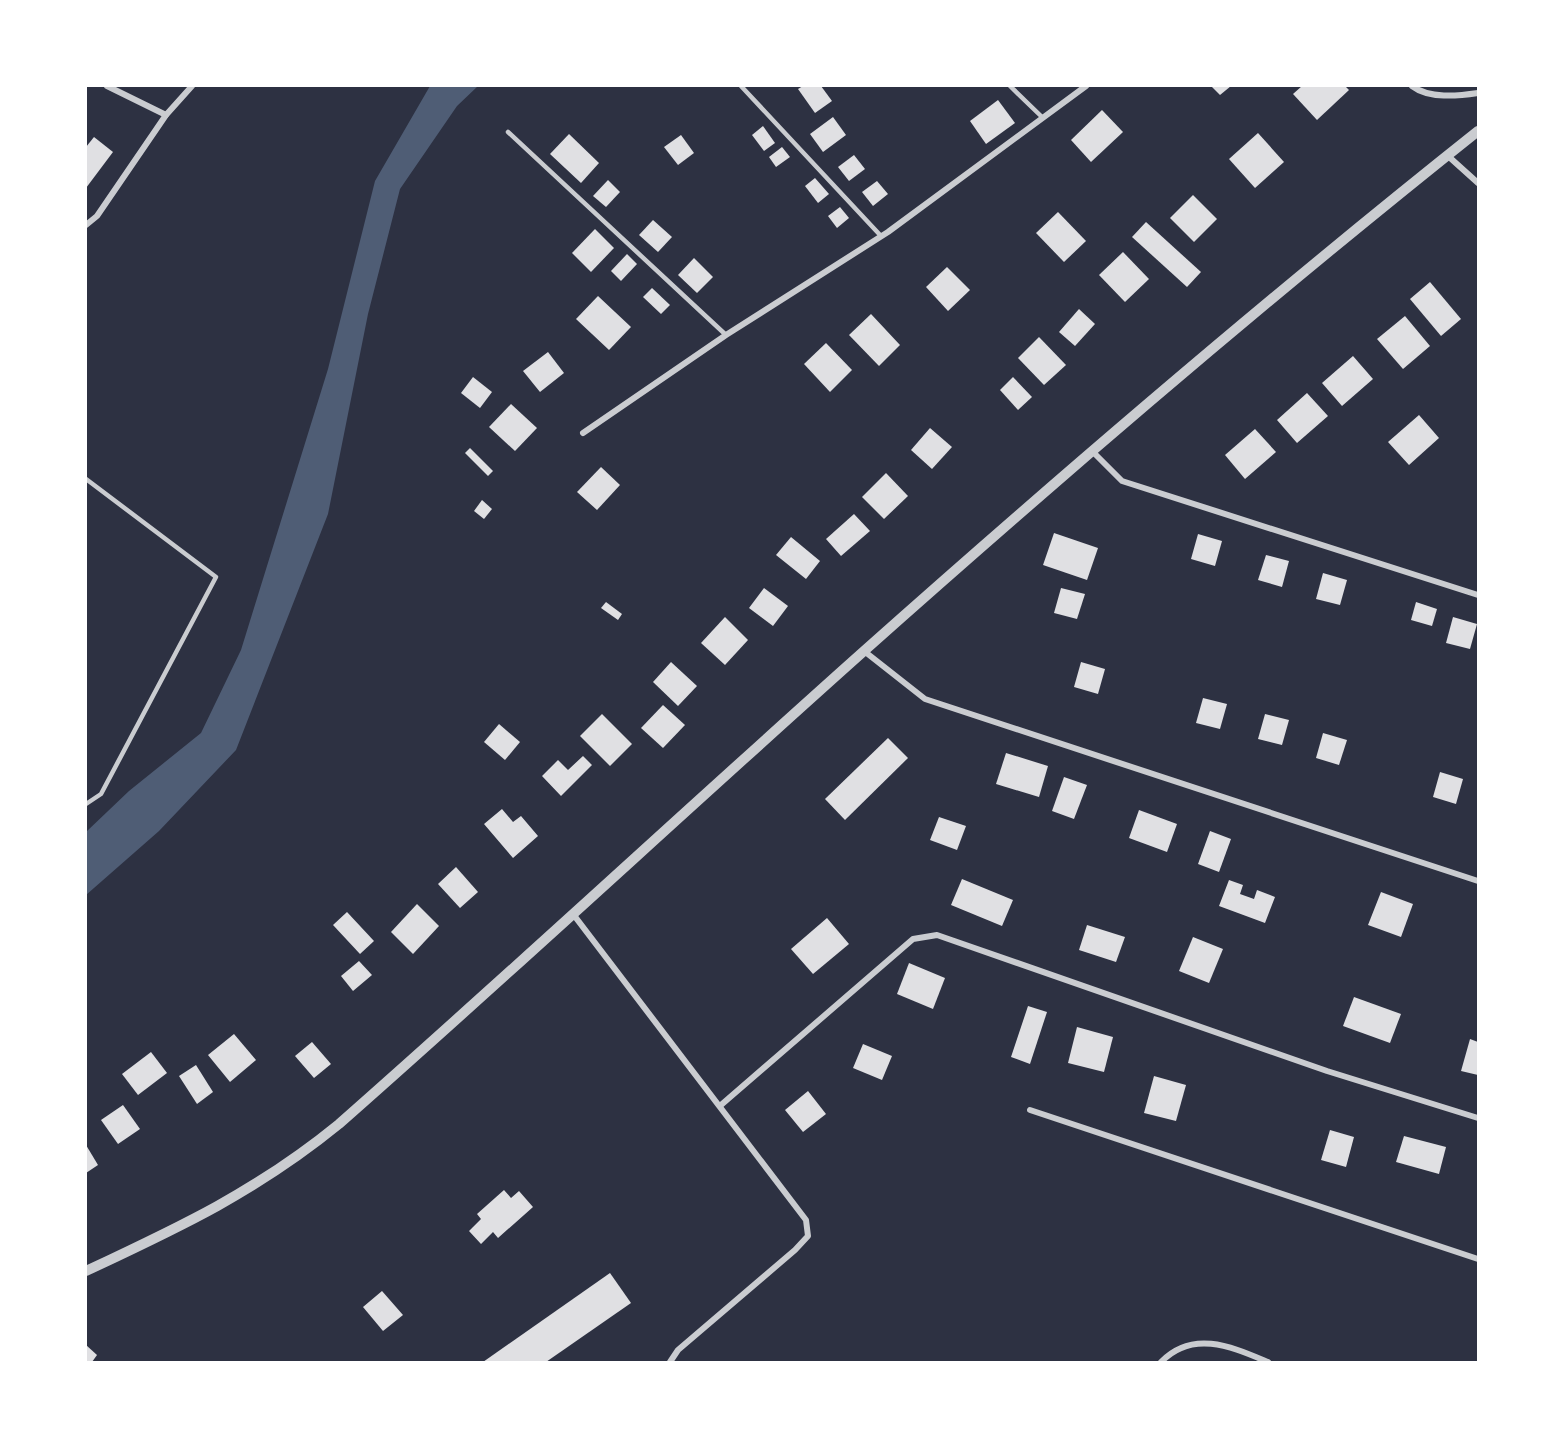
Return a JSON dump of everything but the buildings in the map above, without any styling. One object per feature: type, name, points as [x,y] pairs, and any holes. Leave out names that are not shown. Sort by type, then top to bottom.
[{"type":"street","points":[[107,86],[166,115]]},
{"type":"street","points":[[86,225],[97,216],[166,115],[192,86]]},
{"type":"street","points":[[583,433],[726,335],[881,236],[1086,86]]},
{"type":"street","points":[[1412,86],[1419,91],[1457,97],[1479,93]]},
{"type":"street","points":[[86,1271],[192,1221],[246,1192],[303,1153],[453,1023],[864,651],[1092,451],[1278,293],[1479,131]]},
{"type":"street","points":[[1448,156],[1479,183]]},
{"type":"street","points":[[1092,451],[1122,481],[1479,595]]},
{"type":"street","points":[[864,651],[924,699],[1479,881]]},
{"type":"street","points":[[573,914],[721,1105],[806,1220],[808,1236],[795,1250],[678,1350],[670,1362]]},
{"type":"street","points":[[721,1105],[913,939],[937,935],[1327,1071],[1479,1118]]},
{"type":"street","points":[[1030,1110],[1479,1259]]},
{"type":"street","points":[[1161,1362],[1170,1354],[1202,1342],[1231,1347],[1268,1362]]},
{"type":"lane","points":[[741,86],[881,236]]},
{"type":"lane","points":[[1010,86],[1042,117]]},
{"type":"lane","points":[[508,132],[726,335]]},
{"type":"lane","points":[[86,479],[216,578],[101,794],[86,804]]},
{"type":"water","points":[[430,86],[478,86],[457,106],[400,189],[368,314],[328,514],[236,750],[159,831],[86,895],[86,832],[129,791],[201,733],[241,650],[328,369],[375,181]]}]
